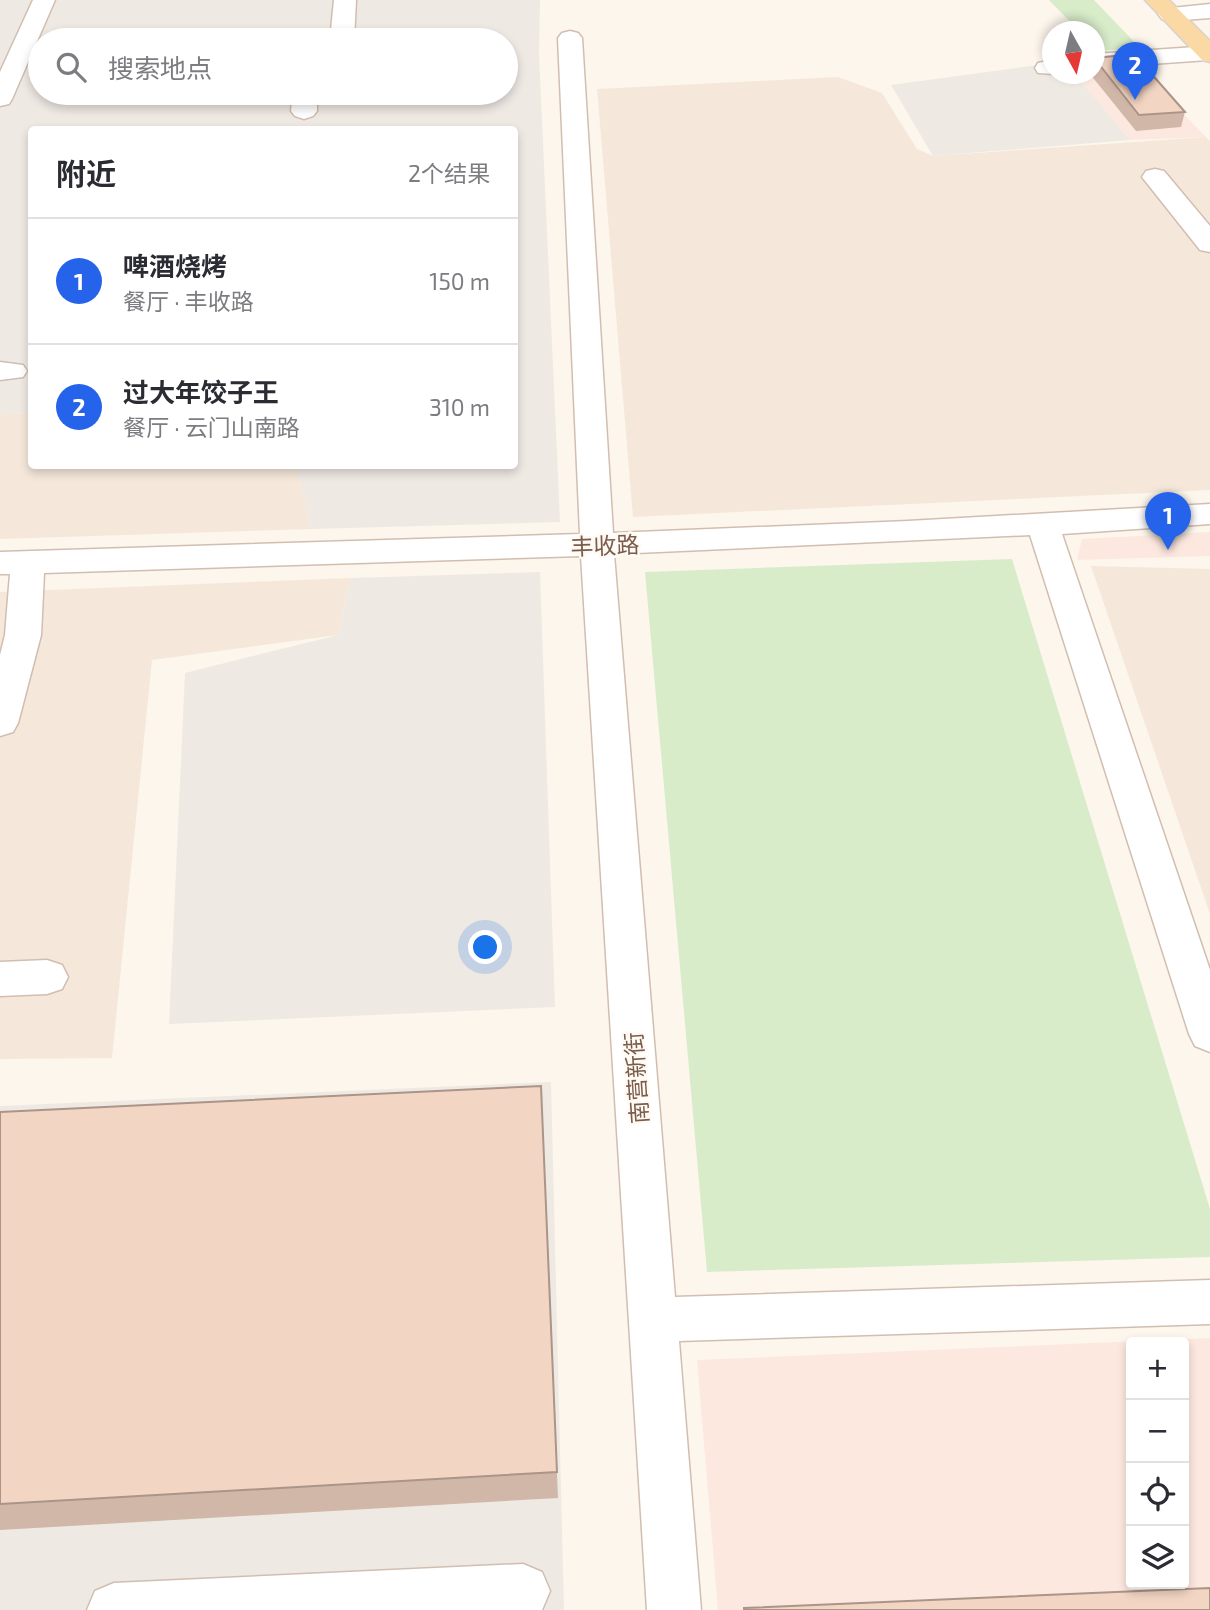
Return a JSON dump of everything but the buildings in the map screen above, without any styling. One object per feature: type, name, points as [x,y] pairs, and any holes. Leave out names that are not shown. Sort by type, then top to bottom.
[{"type":"main road","points":[[1163,7],[1209,54]]},
{"type":"street","points":[[32,28],[44,0]]},
{"type":"street","points":[[343,28],[345,0]]},
{"type":"street","points":[[1163,7],[1210,11]]},
{"type":"street","points":[[0,99],[28,36]]},
{"type":"street","name":"南营新街","points":[[570,38],[597,546],[674,1610]]},
{"type":"street","points":[[1105,60],[1209,54]]},
{"type":"street","points":[[1155,177],[1210,244]]},
{"type":"street","name":"丰收路","points":[[14,563],[597,546],[1043,525],[1210,514]]},
{"type":"street","points":[[1043,525],[1210,1034]]},
{"type":"street","points":[[0,723],[23,635],[14,563]]},
{"type":"street","points":[[0,979],[47,977]]},
{"type":"street","points":[[653,1320],[1210,1302]]},
{"type":"street","points":[[114,1610],[523,1591]]},
{"type":"shaded area","points":[[0,0],[540,0],[539,54],[560,522],[311,529],[298,469],[518,469],[518,126],[28,126],[28,412],[0,413]]},
{"type":"shaded area","points":[[1131,61],[1206,137],[1130,140],[1083,84],[1105,84],[1105,70]]},
{"type":"shaded area","points":[[1042,64],[1042,84],[1083,84],[1130,140],[933,156],[891,85]]},
{"type":"shaded area","points":[[838,77],[882,93],[917,149],[933,156],[1206,137],[1210,141],[1210,490],[633,517],[597,89]]},
{"type":"shaded area","points":[[28,412],[28,469],[298,469],[311,529],[0,539],[0,413]]},
{"type":"shaded area","points":[[1210,532],[1210,556],[1077,560],[1082,539]]},
{"type":"shaded area","points":[[1091,566],[1210,569],[1210,914]]},
{"type":"shaded area","points":[[540,572],[555,1007],[169,1024],[185,673],[338,635],[351,578]]},
{"type":"shaded area","points":[[351,578],[338,635],[152,660],[112,1058],[0,1059],[0,592]]},
{"type":"shaded area","points":[[551,1082],[564,1610],[0,1610],[0,1106]]},
{"type":"shaded area","points":[[1210,1338],[1210,1610],[718,1610],[697,1360],[1126,1342],[1126,1589],[1189,1589],[1189,1339]]},
{"type":"green space","points":[[1049,0],[1094,0],[1140,48],[1105,50],[1105,21],[1069,21]]},
{"type":"green space","points":[[1012,559],[1210,1209],[1210,1257],[707,1272],[645,572]]},
{"type":"place","name":"过大年饺子王","points":[[1135,100]]},
{"type":"place","name":"啤酒烧烤","points":[[1168,550]]}]
